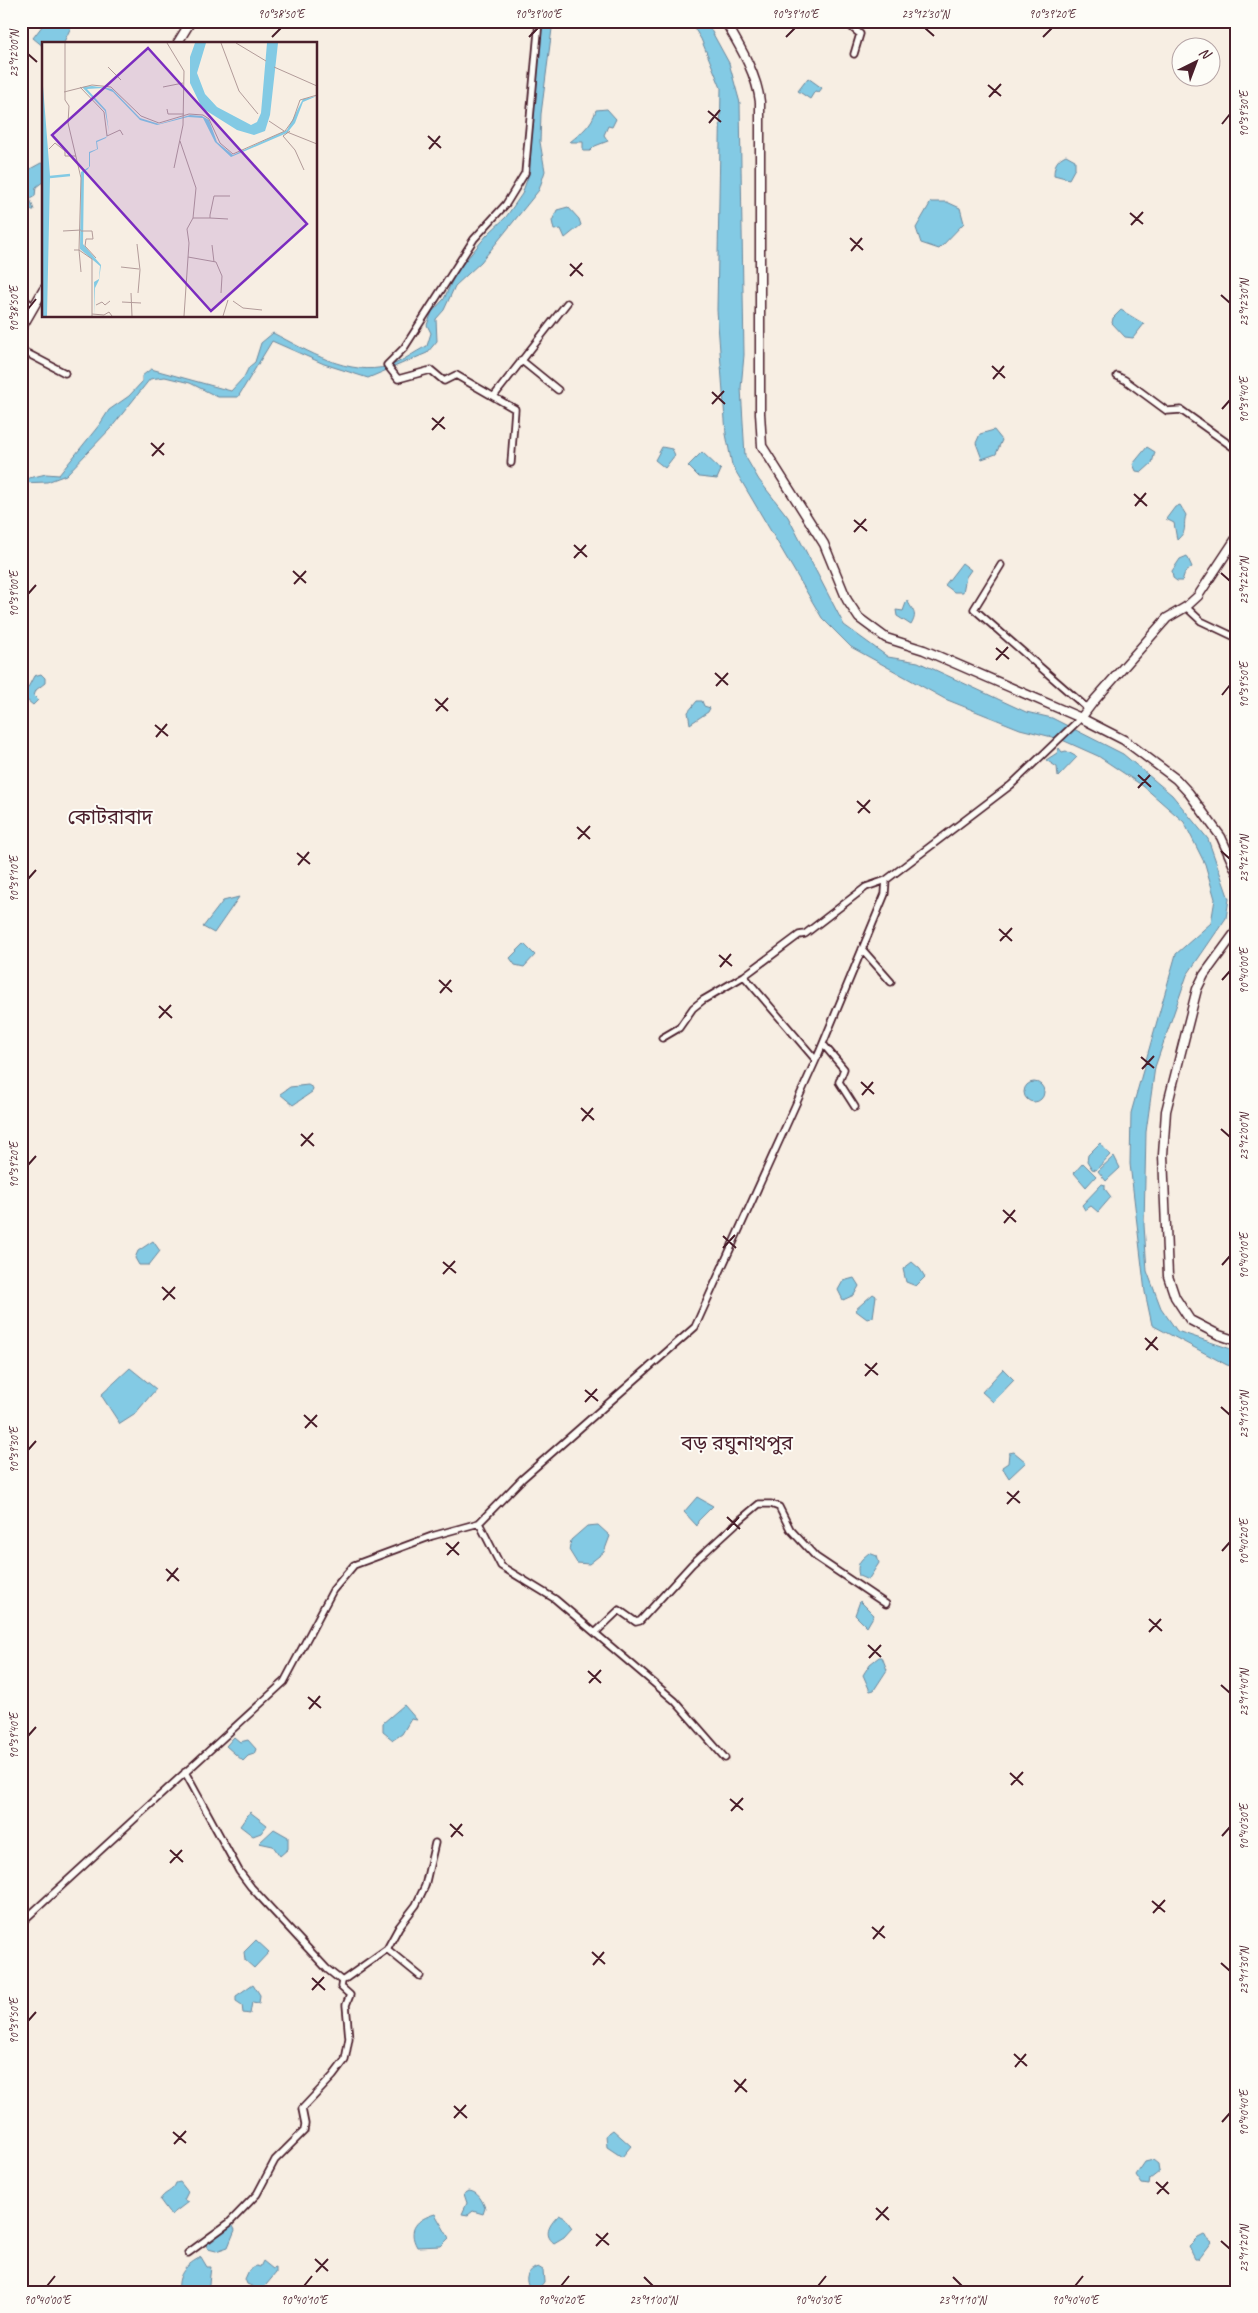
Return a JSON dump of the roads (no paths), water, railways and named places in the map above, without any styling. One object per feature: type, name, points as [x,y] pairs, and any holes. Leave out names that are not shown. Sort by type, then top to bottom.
[{"type":"main road","points":[[178,42],[191,21]]},
{"type":"main road","points":[[725,21],[758,90],[760,102],[760,413],[762,446],[824,544],[847,600],[859,618],[886,638],[924,650],[1081,718],[1124,740],[1176,780],[1221,837],[1237,873]]},
{"type":"main road","points":[[21,329],[42,293]]},
{"type":"main road","points":[[1081,718],[1087,708],[1167,618],[1186,607],[1198,596],[1237,537]]},
{"type":"main road","points":[[1237,930],[1204,975],[1197,989],[1166,1111],[1163,1155],[1168,1276],[1175,1297],[1190,1320],[1219,1336],[1237,1341]]},
{"type":"street","points":[[511,463],[515,409],[456,375],[444,381],[431,370],[398,379],[387,365],[404,348],[474,240],[488,226],[521,183],[527,162],[528,118],[539,21]]},
{"type":"street","points":[[844,21],[860,34],[854,54]]},
{"type":"street","points":[[21,296],[33,307]]},
{"type":"street","points":[[494,396],[567,303]]},
{"type":"street","points":[[21,350],[64,373]]},
{"type":"street","points":[[521,360],[558,390]]},
{"type":"street","points":[[1117,376],[1167,411],[1180,410],[1237,450]]},
{"type":"street","points":[[1000,565],[974,609],[1087,708]]},
{"type":"street","points":[[1186,607],[1200,621],[1237,638]]},
{"type":"street","points":[[662,1038],[679,1028],[693,1008],[703,1000],[744,976],[788,942],[799,935],[805,934],[866,886],[886,880],[1011,785],[1081,718]]},
{"type":"street","points":[[23,1918],[284,1682],[334,1590],[354,1565],[432,1536],[478,1523],[522,1479],[695,1326],[769,1168],[823,1044],[885,894],[886,880]]},
{"type":"street","points":[[862,949],[891,982]]},
{"type":"street","points":[[744,976],[815,1059]]},
{"type":"street","points":[[823,1044],[844,1070],[838,1082],[855,1107]]},
{"type":"street","points":[[595,1633],[618,1610],[636,1622],[646,1617],[692,1564],[758,1504],[771,1504],[779,1507],[790,1529],[816,1556],[886,1604]]},
{"type":"street","points":[[478,1523],[501,1566],[555,1599],[675,1701],[725,1758]]},
{"type":"street","points":[[185,1772],[239,1871],[251,1887],[327,1970],[342,1982]]},
{"type":"street","points":[[342,1982],[387,1949],[416,1905],[425,1886],[435,1843]]},
{"type":"street","points":[[387,1949],[420,1976]]},
{"type":"street","points":[[188,2253],[229,2223],[257,2194],[275,2160],[304,2131],[306,2127],[302,2109],[333,2076],[345,2060],[349,2038],[346,2005],[350,1995],[341,1987],[342,1982]]},
{"type":"water","points":[[46,21],[63,21],[71,27],[64,42],[42,42],[42,45],[33,38]]},
{"type":"water","points":[[542,21],[553,21],[541,114],[540,142],[545,171],[539,190],[481,262],[455,286],[444,310],[436,319],[437,341],[427,353],[368,378],[324,364],[272,341],[238,397],[218,397],[190,383],[165,377],[150,379],[111,428],[66,475],[47,482],[21,483],[21,480],[46,474],[59,475],[109,410],[129,396],[142,382],[142,376],[151,369],[231,391],[255,362],[261,343],[273,333],[314,354],[358,368],[389,366],[427,346],[431,333],[427,325],[432,312],[444,299],[456,272],[487,235],[506,217],[522,194],[530,171]]},
{"type":"water","points":[[690,21],[706,21],[729,63],[740,103],[744,355],[741,388],[745,456],[759,480],[788,517],[844,625],[888,657],[918,662],[1026,712],[1052,718],[1123,754],[1172,795],[1208,839],[1229,899],[1226,918],[1187,975],[1155,1067],[1146,1132],[1144,1225],[1147,1271],[1161,1308],[1177,1331],[1237,1351],[1237,1367],[1227,1365],[1152,1325],[1145,1292],[1130,1164],[1131,1113],[1176,954],[1211,923],[1215,899],[1205,864],[1184,822],[1143,786],[1098,756],[1060,739],[1020,729],[945,699],[851,647],[822,618],[732,465],[726,434],[717,310],[721,88],[701,39]]},
{"type":"water","points":[[808,78],[822,88],[819,92],[815,91],[810,99],[798,91]]},
{"type":"water","points":[[607,109],[616,119],[612,127],[608,126],[604,135],[608,141],[595,146],[590,151],[583,151],[583,142],[570,142],[589,124],[596,110]]},
{"type":"water","points":[[1066,155],[1075,160],[1075,168],[1069,179],[1054,175],[1060,158]]},
{"type":"water","points":[[42,163],[42,182],[36,187],[35,196],[30,199],[34,210],[27,210],[21,206],[22,179],[29,174],[30,169]]},
{"type":"water","points":[[931,202],[947,202],[960,208],[964,223],[939,249],[921,243],[916,228]]},
{"type":"water","points":[[568,207],[579,219],[581,225],[565,238],[561,229],[554,230],[552,221],[557,210]]},
{"type":"water","points":[[1121,310],[1144,324],[1133,338],[1125,337],[1112,323],[1113,318]]},
{"type":"water","points":[[994,430],[1002,440],[996,454],[982,459],[976,443],[980,434]]},
{"type":"water","points":[[662,447],[672,449],[675,455],[665,468],[655,460]]},
{"type":"water","points":[[1147,447],[1155,452],[1152,463],[1142,472],[1136,471],[1133,464]]},
{"type":"water","points":[[702,452],[721,470],[717,479],[699,477],[688,466]]},
{"type":"water","points":[[1180,505],[1186,515],[1184,531],[1177,540],[1174,523],[1166,519],[1175,507]]},
{"type":"water","points":[[1187,556],[1192,567],[1185,572],[1182,581],[1177,581],[1173,578],[1172,571],[1180,559]]},
{"type":"water","points":[[962,563],[971,570],[966,577],[963,592],[954,592],[945,585]]},
{"type":"water","points":[[907,600],[914,615],[911,625],[897,616],[896,610],[903,611]]},
{"type":"water","points":[[41,674],[45,678],[45,683],[36,690],[34,696],[38,700],[33,705],[23,697],[34,676]]},
{"type":"water","points":[[697,701],[702,701],[704,706],[710,708],[708,712],[690,724],[688,712]]},
{"type":"water","points":[[1059,748],[1062,752],[1066,751],[1077,757],[1058,777],[1057,767],[1046,760],[1057,753]]},
{"type":"water","points":[[239,897],[214,933],[203,927],[223,901]]},
{"type":"water","points":[[524,944],[535,955],[524,967],[515,965],[510,958]]},
{"type":"water","points":[[1034,1082],[1041,1085],[1044,1092],[1041,1099],[1034,1102],[1027,1099],[1024,1092],[1027,1085]]},
{"type":"water","points":[[308,1085],[313,1088],[312,1092],[293,1105],[280,1094],[290,1087]]},
{"type":"water","points":[[1100,1143],[1110,1155],[1096,1170],[1092,1169],[1087,1161],[1088,1155]]},
{"type":"water","points":[[1114,1156],[1120,1168],[1106,1181],[1098,1171]]},
{"type":"water","points":[[1083,1163],[1096,1176],[1086,1187],[1074,1173]]},
{"type":"water","points":[[1102,1184],[1105,1185],[1105,1189],[1111,1197],[1098,1212],[1091,1206],[1085,1210],[1082,1205]]},
{"type":"water","points":[[153,1241],[160,1251],[149,1265],[139,1265],[135,1258],[138,1251]]},
{"type":"water","points":[[912,1262],[925,1277],[916,1286],[906,1282],[903,1269]]},
{"type":"water","points":[[854,1278],[859,1286],[854,1295],[843,1300],[838,1290],[843,1281]]},
{"type":"water","points":[[873,1294],[876,1296],[873,1317],[867,1319],[855,1310]]},
{"type":"water","points":[[130,1368],[156,1389],[134,1415],[120,1424],[101,1395]]},
{"type":"water","points":[[1003,1369],[1014,1380],[993,1402],[982,1392]]},
{"type":"water","points":[[1014,1452],[1026,1462],[1009,1478],[1002,1467],[1008,1463],[1009,1453]]},
{"type":"water","points":[[697,1497],[713,1506],[698,1521],[697,1526],[684,1512]]},
{"type":"water","points":[[598,1525],[610,1536],[604,1552],[589,1564],[577,1563],[569,1550],[571,1540],[587,1526]]},
{"type":"water","points":[[869,1553],[877,1556],[879,1563],[868,1580],[859,1576],[858,1565]]},
{"type":"water","points":[[860,1601],[874,1615],[867,1627],[855,1615]]},
{"type":"water","points":[[879,1657],[882,1657],[887,1670],[874,1690],[870,1691],[863,1675],[870,1664]]},
{"type":"water","points":[[404,1705],[417,1720],[411,1719],[402,1734],[393,1740],[383,1732],[383,1723]]},
{"type":"water","points":[[234,1737],[240,1742],[248,1740],[256,1749],[254,1754],[248,1756],[243,1761],[226,1746]]},
{"type":"water","points":[[250,1812],[267,1825],[261,1833],[253,1836],[240,1826]]},
{"type":"water","points":[[274,1829],[288,1837],[288,1849],[280,1856],[273,1846],[259,1843]]},
{"type":"water","points":[[256,1940],[269,1952],[254,1968],[245,1960],[244,1952]]},
{"type":"water","points":[[253,1984],[260,1995],[259,2003],[252,2002],[250,2014],[243,2013],[242,2005],[236,2001],[236,1996]]},
{"type":"water","points":[[613,2130],[631,2146],[622,2157],[607,2147],[606,2135]]},
{"type":"water","points":[[1153,2160],[1158,2164],[1159,2172],[1150,2179],[1149,2185],[1142,2184],[1136,2175],[1145,2162]]},
{"type":"water","points":[[180,2182],[188,2192],[184,2200],[188,2202],[171,2215],[160,2200],[176,2183]]},
{"type":"water","points":[[469,2191],[475,2193],[481,2199],[485,2208],[483,2214],[473,2211],[468,2215],[462,2214],[467,2203],[464,2194]]},
{"type":"water","points":[[435,2214],[449,2238],[441,2246],[417,2247],[413,2235],[416,2226],[423,2219]]},
{"type":"water","points":[[559,2215],[565,2218],[572,2228],[564,2237],[554,2243],[550,2240],[548,2232],[553,2221]]},
{"type":"water","points":[[232,2224],[235,2230],[228,2247],[216,2251],[208,2249],[205,2243],[211,2242]]},
{"type":"water","points":[[1204,2235],[1212,2242],[1199,2259],[1195,2259],[1189,2247]]},
{"type":"water","points":[[201,2257],[207,2267],[211,2267],[208,2292],[179,2290],[181,2274],[191,2263]]},
{"type":"water","points":[[263,2261],[273,2269],[276,2268],[276,2273],[261,2291],[253,2292],[254,2287],[247,2284],[245,2279],[249,2270],[256,2266],[260,2267]]},
{"type":"water","points":[[538,2267],[543,2270],[544,2282],[538,2289],[531,2290],[527,2283],[527,2276],[531,2270]]},
{"type":"district","name":"কোটরাবাদ","points":[[110,817]]},
{"type":"district","name":"বড় রঘুনাথপুর","points":[[737,1443]]}]
